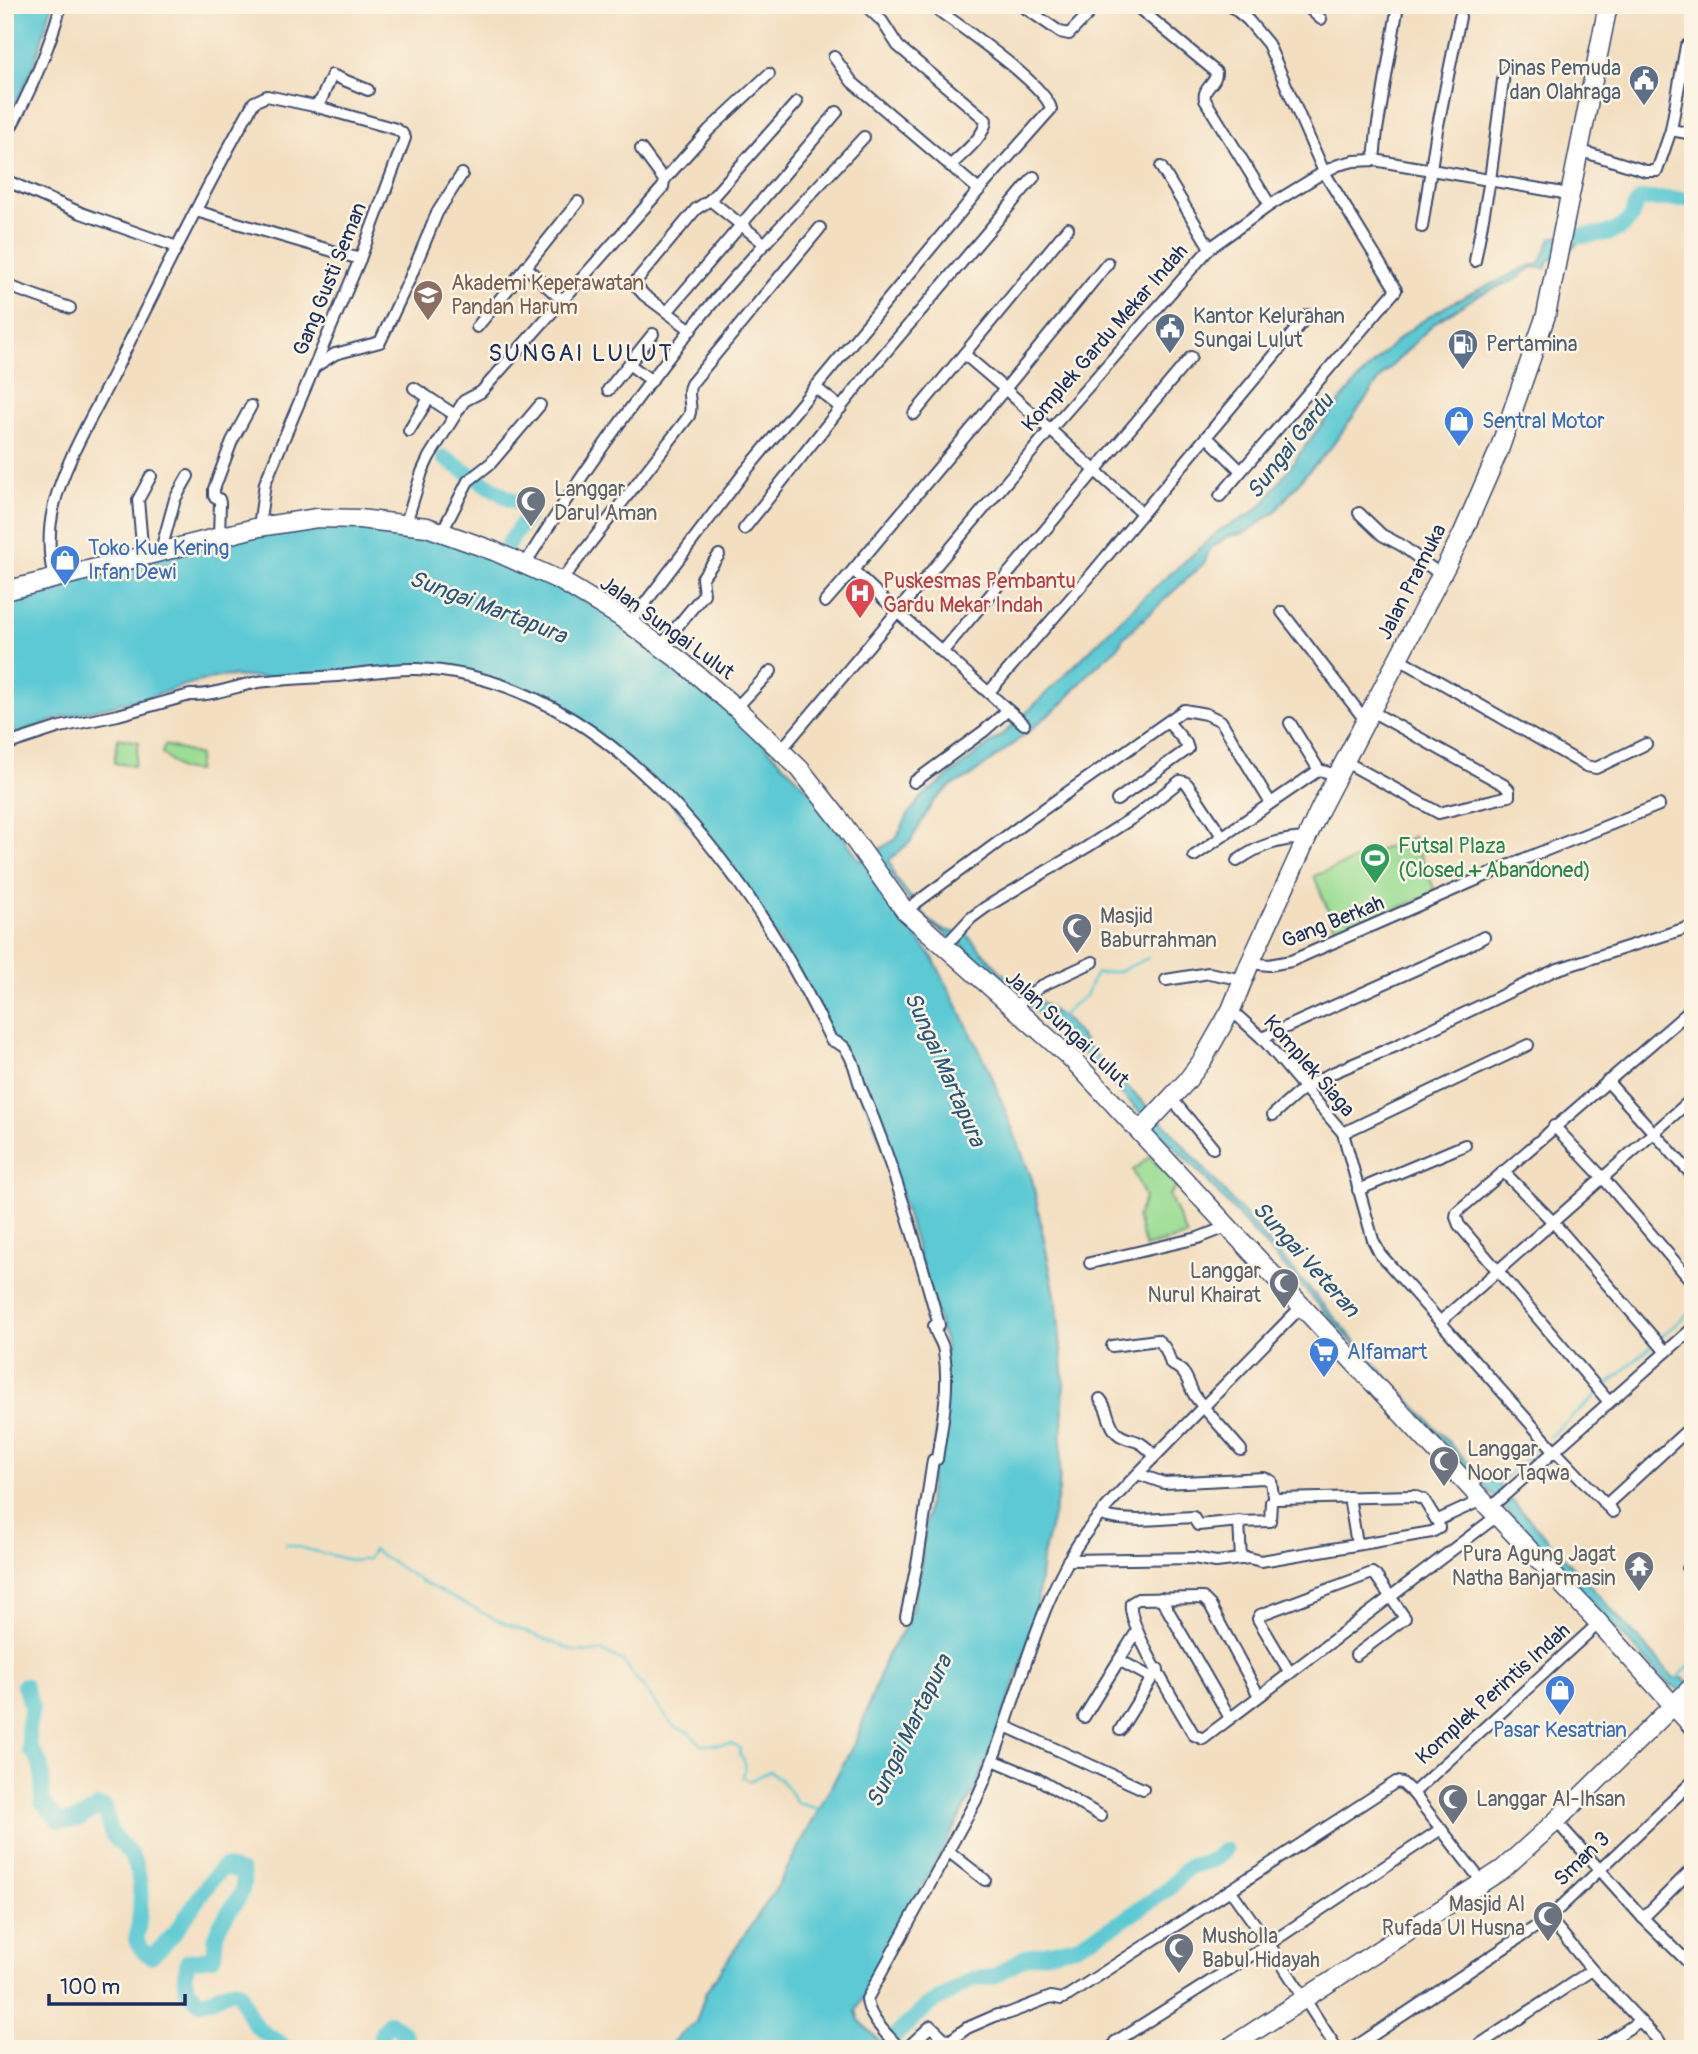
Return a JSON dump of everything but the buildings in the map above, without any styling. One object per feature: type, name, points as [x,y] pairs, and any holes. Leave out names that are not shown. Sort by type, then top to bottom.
[{"type":"main road","name":"Jalan Pramuka","points":[[1149,1122],[1202,1061],[1231,1010],[1340,768],[1441,575],[1500,450],[1546,315],[1560,234],[1608,5]]},
{"type":"main road","name":"Jalan Sungai Lulut","points":[[5,590],[259,527],[317,518],[406,523],[442,532],[510,557],[561,581],[630,624],[736,708],[781,750],[814,786],[889,889],[947,944],[1018,1004],[1075,1062],[1149,1122],[1229,1226],[1302,1306],[1599,1623],[1683,1697],[1693,1727]]},
{"type":"main road","points":[[1227,2049],[1503,1869],[1683,1697]]},
{"type":"street","points":[[5,138],[25,103],[45,57],[61,5]]},
{"type":"street","points":[[865,5],[883,21],[898,46],[986,120],[986,125],[979,135],[950,166]]},
{"type":"street","points":[[630,624],[744,472],[1051,107],[1046,97],[1005,61],[931,5]]},
{"type":"street","points":[[1021,5],[1060,32],[1069,34],[1097,5]]},
{"type":"street","points":[[1135,5],[1216,72],[1216,78],[1204,92],[1205,100],[1270,205]]},
{"type":"street","points":[[1220,496],[1396,290],[1324,172],[1268,44],[1248,20],[1230,5]]},
{"type":"street","points":[[1305,5],[1321,19]]},
{"type":"street","points":[[1374,160],[1398,5]]},
{"type":"street","points":[[1422,227],[1460,17]]},
{"type":"street","points":[[1578,150],[1654,172],[1660,166],[1671,130],[1686,46]]},
{"type":"street","points":[[834,57],[861,90],[979,190]]},
{"type":"street","points":[[1475,261],[1490,180],[1504,73]]},
{"type":"street","points":[[406,523],[422,472],[464,401],[481,392],[663,187],[664,180],[709,130],[769,74]]},
{"type":"street","points":[[54,578],[49,547],[53,509],[77,448],[177,247],[258,99],[267,96],[314,106],[321,100],[332,75],[368,90]]},
{"type":"street","points":[[691,330],[639,291],[636,281],[696,209],[710,200],[797,102]]},
{"type":"street","name":"Gang Gusti Seman","points":[[259,527],[265,483],[360,259],[405,135],[396,129],[314,106]]},
{"type":"street","points":[[667,312],[836,112]]},
{"type":"street","points":[[1671,130],[1693,134]]},
{"type":"street","points":[[510,557],[563,503],[691,330],[765,244],[864,137]]},
{"type":"street","points":[[641,149],[664,180]]},
{"type":"street","name":"Komplek Gardu Mekar Indah","points":[[781,750],[1050,430],[1210,248],[1270,205],[1324,172],[1346,163],[1374,160],[1569,194]]},
{"type":"street","points":[[1161,167],[1210,248]]},
{"type":"street","points":[[316,366],[335,354],[380,342],[437,214],[462,174]]},
{"type":"street","points":[[744,529],[1034,177]]},
{"type":"street","points":[[5,180],[81,213],[177,247]]},
{"type":"street","points":[[710,200],[765,244]]},
{"type":"street","points":[[477,327],[578,202]]},
{"type":"street","points":[[196,211],[360,259]]},
{"type":"street","points":[[561,581],[688,416],[691,411],[688,390],[691,384],[820,228]]},
{"type":"street","points":[[914,414],[1068,228]]},
{"type":"street","points":[[825,602],[1108,263]]},
{"type":"street","points":[[526,267],[561,299]]},
{"type":"street","points":[[5,285],[70,308]]},
{"type":"street","points":[[989,692],[1090,576],[1308,315]]},
{"type":"street","points":[[608,390],[653,334]]},
{"type":"street","points":[[964,354],[1141,512]]},
{"type":"street","points":[[943,651],[1191,358]]},
{"type":"street","points":[[630,365],[652,381]]},
{"type":"street","points":[[815,387],[841,408]]},
{"type":"street","points":[[414,388],[455,415]]},
{"type":"street","points":[[410,431],[429,398]]},
{"type":"street","points":[[442,532],[472,477],[491,463],[540,405]]},
{"type":"street","points":[[219,537],[220,503],[214,496],[214,489],[232,441],[251,406]]},
{"type":"street","points":[[1206,437],[1240,470]]},
{"type":"street","points":[[150,476],[138,500],[152,553]]},
{"type":"street","points":[[152,553],[188,476]]},
{"type":"street","points":[[1359,513],[1382,535],[1401,545],[1441,575]]},
{"type":"street","points":[[661,646],[704,594],[702,578],[719,555]]},
{"type":"street","points":[[853,570],[1024,724]]},
{"type":"street","points":[[1194,856],[1318,770],[1340,768],[1439,813],[1509,796],[1510,790],[1504,785],[1368,715],[1282,612]]},
{"type":"street","points":[[1398,658],[1586,766],[1595,768],[1646,744]]},
{"type":"street","points":[[5,745],[60,727],[118,715],[190,695],[202,695],[261,682],[403,669],[449,671],[533,696],[608,742],[646,775],[719,857],[757,909],[831,1040],[842,1045],[857,1072],[861,1091],[891,1165],[939,1325],[934,1326],[944,1352],[947,1386],[937,1459],[933,1460],[918,1559],[905,1617]]},
{"type":"street","points":[[736,708],[771,671]]},
{"type":"street","points":[[914,782],[1008,710]]},
{"type":"street","points":[[910,907],[1184,710],[1206,714],[1221,721],[1270,802]]},
{"type":"street","points":[[1117,800],[1188,749],[1168,722]]},
{"type":"street","points":[[1290,723],[1318,770]]},
{"type":"street","points":[[947,944],[986,906],[1137,815],[1180,781],[1188,785],[1222,836]]},
{"type":"street","name":"Gang Berkah","points":[[1166,980],[1209,973],[1247,972],[1291,961],[1524,859],[1659,805]]},
{"type":"street","points":[[1237,862],[1249,852],[1274,841],[1307,838]]},
{"type":"street","points":[[1272,1115],[1305,1087],[1555,970],[1693,926]]},
{"type":"street","points":[[1262,1038],[1484,937]]},
{"type":"street","points":[[1018,1004],[1035,989],[1093,962]]},
{"type":"street","points":[[1603,1395],[1459,1225],[1457,1212],[1693,1008]]},
{"type":"street","name":"Komplek Siaga","points":[[1231,1010],[1262,1038],[1343,1133],[1371,1235],[1380,1254],[1551,1447],[1609,1508],[1693,1425]]},
{"type":"street","points":[[1343,1133],[1528,1045]]},
{"type":"street","points":[[1607,1081],[1693,1176]]},
{"type":"street","points":[[1171,1098],[1213,1148]]},
{"type":"street","points":[[1441,1321],[1654,1133],[1691,1104]]},
{"type":"street","points":[[1554,1126],[1603,1178],[1693,1283]]},
{"type":"street","points":[[1358,1190],[1465,1144]]},
{"type":"street","points":[[1503,1171],[1553,1222],[1660,1345]]},
{"type":"street","points":[[1090,1263],[1198,1238],[1229,1226]]},
{"type":"street","points":[[894,2042],[873,2016],[867,1999],[976,1800],[993,1760],[1041,1617],[1068,1560],[1088,1529],[1138,1474],[1302,1306]]},
{"type":"street","points":[[1259,1696],[1206,1600],[1198,1596],[1138,1599],[1131,1603],[1130,1612],[1155,1674],[1197,1738],[1205,1738],[1390,1597],[1509,1492],[1603,1395],[1660,1345],[1693,1328]]},
{"type":"street","points":[[1112,1346],[1157,1340],[1160,1342],[1166,1349],[1171,1364],[1179,1367],[1186,1376],[1194,1395],[1241,1450]]},
{"type":"street","points":[[1100,1399],[1106,1406],[1110,1424],[1116,1432],[1136,1441],[1155,1456]]},
{"type":"street","points":[[1101,1515],[1119,1519],[1193,1517],[1198,1525],[1270,1521],[1271,1502],[1274,1498],[1271,1481],[1264,1478],[1164,1483],[1138,1474]]},
{"type":"street","points":[[1068,1560],[1194,1558],[1216,1562],[1250,1558],[1261,1561],[1432,1532],[1439,1528],[1424,1500],[1415,1496],[1274,1498]]},
{"type":"street","points":[[1349,1497],[1357,1544]]},
{"type":"street","points":[[1437,1521],[1491,1507]]},
{"type":"street","points":[[1240,1521],[1241,1559]]},
{"type":"street","points":[[1290,1673],[1258,1619],[1262,1613],[1369,1573],[1376,1576],[1405,1618],[1356,1655]]},
{"type":"street","points":[[1161,1598],[1230,1718]]},
{"type":"street","name":"Komplek Perintis Indah","points":[[1413,1793],[1599,1623]]},
{"type":"street","points":[[1084,1717],[1137,1631]]},
{"type":"street","points":[[1119,1660],[1155,1674]]},
{"type":"street","points":[[1120,1730],[1155,1674]]},
{"type":"street","points":[[1005,1726],[1143,1789]]},
{"type":"street","points":[[993,1760],[1038,1779],[1101,1816]]},
{"type":"street","name":"Sman 3","points":[[1352,2049],[1549,1918],[1693,1780]]},
{"type":"street","points":[[906,2049],[931,2026],[948,2042],[967,2028],[997,2015],[1007,2014],[1051,1997],[1061,1999],[1069,1995],[1396,1782],[1407,1786],[1483,1883]]},
{"type":"street","points":[[1556,1821],[1643,1918],[1692,1966]]},
{"type":"street","points":[[1115,2042],[1269,1944],[1441,1829]]},
{"type":"street","points":[[948,1852],[985,1880]]},
{"type":"street","points":[[1643,1918],[1693,1868]]},
{"type":"street","points":[[1231,1891],[1337,2049]]},
{"type":"street","points":[[1549,1918],[1592,1970],[1660,2042]]},
{"type":"street","points":[[1473,2049],[1592,1970]]},
{"type":"street","points":[[1597,2049],[1640,2021]]},
{"type":"green space","points":[[118,738],[139,742],[134,766],[114,763]]},
{"type":"green space","points":[[165,745],[199,755],[197,771],[179,769],[162,753]]},
{"type":"green space","name":"Futsal Plaza (Closed + Abandoned)","points":[[1413,837],[1436,893],[1337,932],[1314,876]]},
{"type":"green space","points":[[1150,1157],[1178,1186],[1169,1195],[1187,1236],[1145,1247],[1137,1217],[1145,1198],[1133,1170]]},
{"type":"water","points":[[5,5],[52,5],[34,66],[5,124]]},
{"type":"water","name":"Sungai Martapura","points":[[1600,230],[1601,240],[1579,241],[1574,247],[1548,261],[1546,268],[1531,268],[1517,279],[1479,295],[1434,323],[1383,375],[1329,450],[1275,512],[1245,533],[1226,537],[1210,549],[1204,563],[1123,638],[1119,646],[1090,672],[1063,703],[1012,745],[971,776],[952,785],[933,802],[910,842],[889,860],[895,877],[929,920],[941,929],[968,936],[1000,971],[1068,1022],[1104,1064],[1164,1123],[1378,1367],[1476,1471],[1497,1484],[1674,1678],[1683,1678],[1693,1689],[1693,1711],[1682,1692],[1669,1685],[1395,1390],[1202,1175],[1066,1034],[1026,1003],[963,946],[929,923],[886,872],[875,884],[933,958],[988,1067],[1032,1179],[1057,1305],[1064,1382],[1059,1492],[1042,1560],[1035,1623],[976,1787],[856,2011],[859,2020],[887,2049],[839,2049],[830,2045],[828,2049],[667,2049],[696,2022],[706,1992],[779,1884],[856,1740],[887,1655],[909,1621],[920,1573],[946,1347],[898,1185],[858,1083],[777,937],[656,783],[535,695],[453,670],[284,678],[222,676],[60,718],[5,738],[5,598],[239,535],[345,523],[424,533],[453,541],[602,609],[694,675],[820,801],[860,861],[896,839],[909,813],[922,797],[1015,724],[1144,597],[1221,529],[1250,515],[1265,502],[1342,399],[1394,343],[1430,316],[1456,301],[1523,269],[1540,264],[1551,238],[1577,231]]},
{"type":"waterway","name":"Sungai Gardu","points":[[1581,236],[1608,233],[1620,228],[1630,219],[1641,199],[1689,199],[1693,195]]},
{"type":"waterway","points":[[444,458],[511,500],[527,504],[528,515],[495,564]]},
{"type":"waterway","points":[[1059,1019],[1086,996],[1095,974],[1120,971],[1148,958]]},
{"type":"waterway","points":[[1659,1339],[1693,1309]]},
{"type":"waterway","points":[[1604,1388],[1654,1344]]},
{"type":"waterway","points":[[1549,1437],[1599,1393]]},
{"type":"waterway","points":[[1495,1487],[1544,1442]]},
{"type":"waterway","points":[[286,1544],[354,1561],[368,1559],[373,1550],[422,1582],[499,1621],[574,1651],[604,1652],[622,1660],[674,1727],[688,1731],[701,1745],[732,1744],[740,1748],[740,1756],[745,1763],[743,1778],[749,1781],[770,1771],[784,1783],[797,1803],[818,1809]]},
{"type":"waterway","points":[[1677,1678],[1693,1663]]},
{"type":"waterway","points":[[24,1685],[32,1707],[28,1729],[30,1750],[41,1767],[42,1802],[58,1820],[71,1821],[98,1807],[105,1808],[112,1834],[130,1854],[138,1873],[140,1908],[136,1940],[143,1951],[151,1956],[162,1947],[223,1867],[242,1872],[242,1890],[217,1932],[212,1958],[188,1961],[185,1975],[187,1990],[200,2002],[229,1991],[239,1991],[255,2024],[285,2049]]},
{"type":"waterway","points":[[881,2049],[926,2007],[973,1979],[993,1977],[1025,1957],[1076,1946],[1119,1923],[1170,1888],[1191,1866],[1213,1860],[1225,1850]]},
{"type":"waterway","points":[[382,2049],[382,2034],[390,2022],[403,2032],[411,2049]]},
{"type":"place","name":"Dinas Pemuda dan Olahraga","points":[[1644,107]]},
{"type":"place","name":"Akademi Keperawatan Pandan Harum","points":[[428,322]]},
{"type":"place","name":"Kantor Kelurahan Sungai Lulut","points":[[1170,355]]},
{"type":"place","name":"Pertamina","points":[[1463,371]]},
{"type":"place","name":"Sentral Motor","points":[[1459,448]]},
{"type":"place","name":"Langgar Darul Aman","points":[[531,528]]},
{"type":"place","name":"Toko Kue Kering Irfan Dewi","points":[[65,587]]},
{"type":"place","name":"Puskesmas Pembantu Gardu Mekar Indah","points":[[860,620]]},
{"type":"place","name":"Futsal Plaza (Closed + Abandoned)","points":[[1375,885]]},
{"type":"place","name":"Masjid Baburrahman","points":[[1077,955]]},
{"type":"place","name":"Langgar Nurul Khairat","points":[[1284,1310]]},
{"type":"place","name":"Alfamart","points":[[1324,1379]]},
{"type":"place","name":"Langgar Noor Taqwa","points":[[1444,1488]]},
{"type":"place","name":"Pura Agung Jagat Natha Banjarmasin","points":[[1639,1593]]},
{"type":"place","name":"Pasar Kesatrian","points":[[1560,1717]]},
{"type":"place","name":"Langgar Al-Ihsan","points":[[1453,1826]]},
{"type":"place","name":"Masjid Al Rufada Ul Husna","points":[[1548,1943]]},
{"type":"place","name":"Musholla Babul Hidayah","points":[[1179,1975]]},
{"type":"district","name":"SUNGAI LULUT","points":[[581,353]]},
{"type":"water label","name":"Sungai Veteran","points":[[1306,1259]]}]
